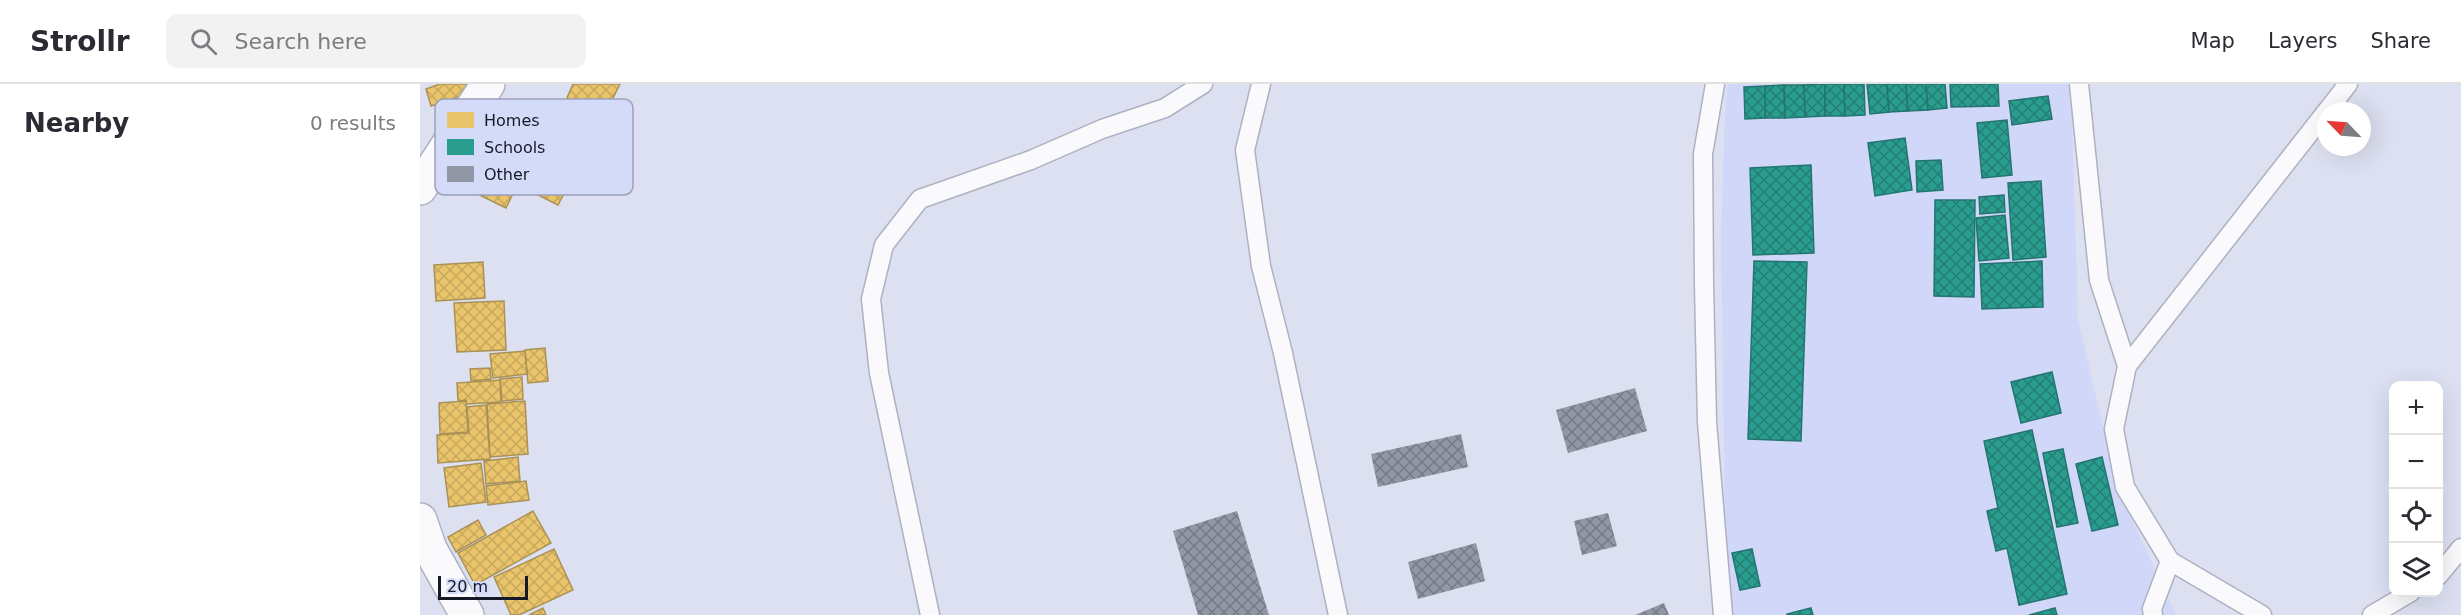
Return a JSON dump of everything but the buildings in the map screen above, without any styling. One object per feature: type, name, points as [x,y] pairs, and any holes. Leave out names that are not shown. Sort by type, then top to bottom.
[{"type":"street","points":[[478,99],[488,84]]},
{"type":"street","points":[[420,188],[435,165]]},
{"type":"street","points":[[423,541],[467,615]]},
{"type":"lane","points":[[930,615],[879,373],[871,298],[884,245],[920,199],[1031,160],[1102,129],[1165,108],[1203,84]]},
{"type":"lane","points":[[1261,84],[1245,150],[1261,266],[1283,353],[1338,615]]},
{"type":"lane","points":[[1715,84],[1703,154],[1704,284],[1707,422],[1723,615]]},
{"type":"lane","points":[[2079,84],[2099,280],[2127,366]]},
{"type":"lane","points":[[2333,102],[2348,84]]},
{"type":"lane","points":[[2262,615],[2170,561],[2125,488],[2114,429],[2127,366],[2317,123]]},
{"type":"lane","points":[[2443,571],[2461,548]]},
{"type":"lane","points":[[2153,615],[2152,609],[2170,561]]},
{"type":"lane","points":[[2372,615],[2403,597]]},
{"type":"shaded area","points":[[1728,84],[2071,84],[2078,320],[2118,490],[2176,615],[1732,615],[1725,515],[1721,237]]}]
